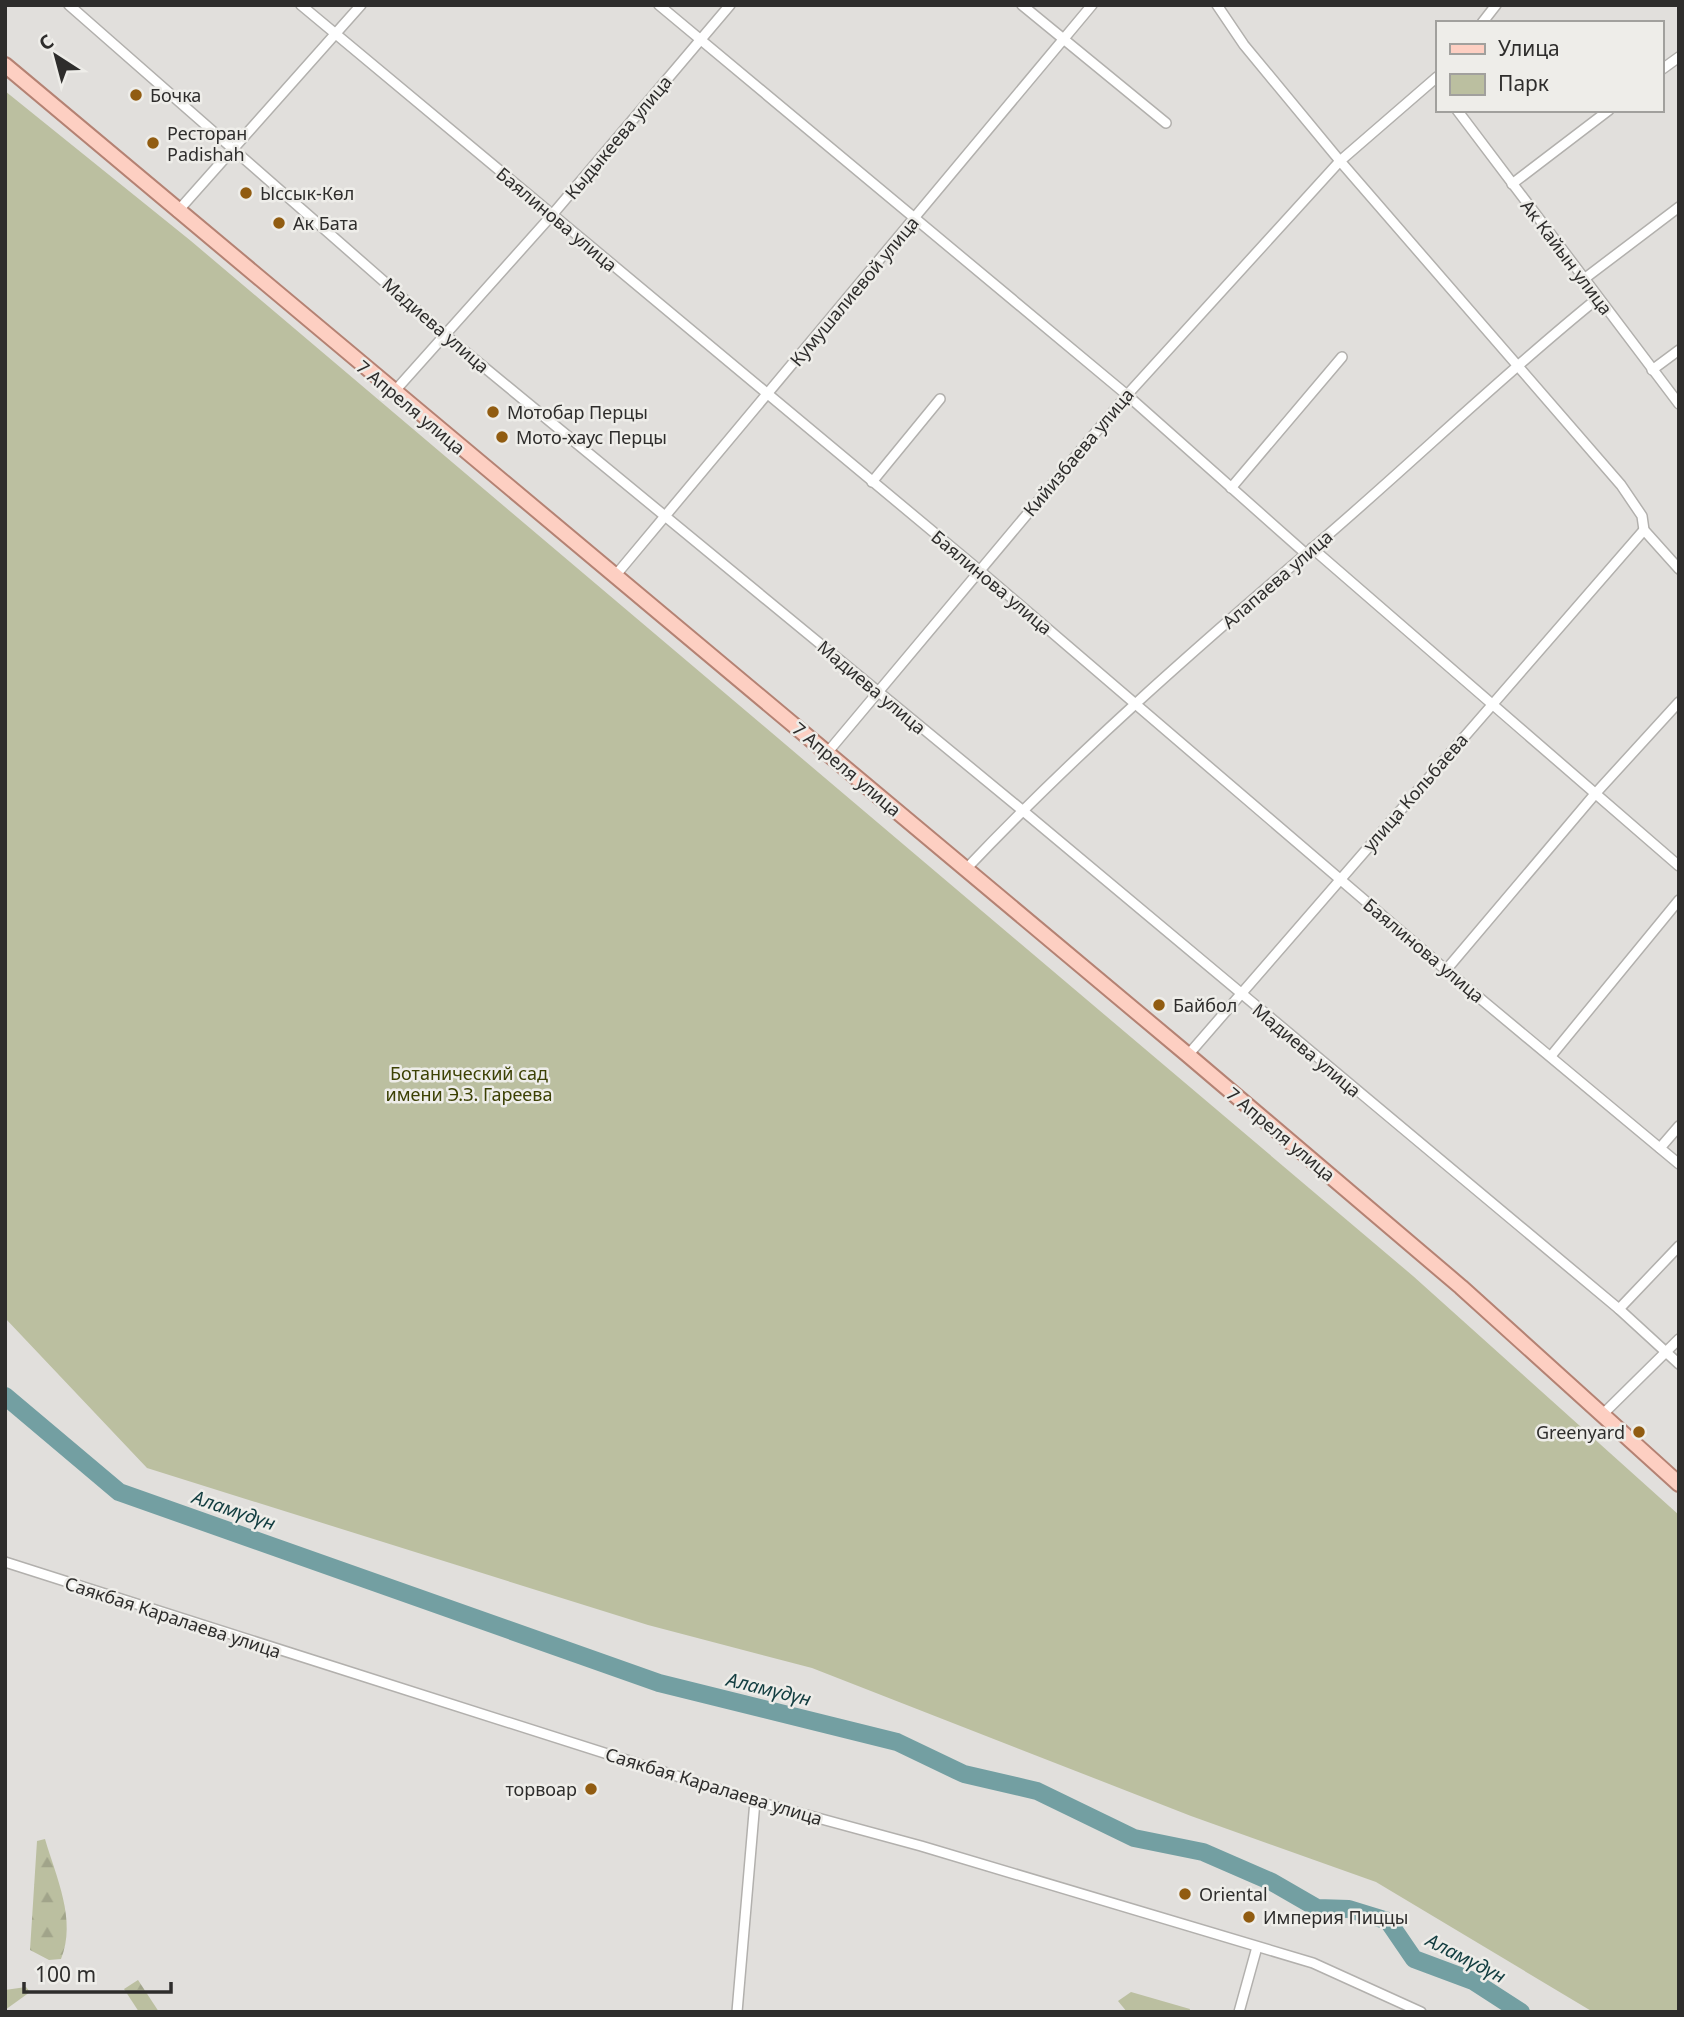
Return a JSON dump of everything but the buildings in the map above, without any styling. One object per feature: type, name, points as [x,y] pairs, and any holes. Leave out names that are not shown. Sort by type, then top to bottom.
[{"type":"main road","name":"7 Апреля улица","points":[[5,65],[393,393],[1188,1055],[1461,1287],[1679,1484]]},
{"type":"street","name":"Мадиева улица","points":[[69,5],[234,147],[445,335],[1022,810],[1619,1309],[1679,1364]]},
{"type":"street","name":"Баялинова улица","points":[[301,5],[979,570],[1446,970],[1679,1164]]},
{"type":"street","points":[[177,212],[361,5]]},
{"type":"street","points":[[659,5],[1126,395],[1231,488],[1492,705],[1679,866]]},
{"type":"street","name":"Кыдыкеева улица","points":[[393,393],[552,215],[730,5]]},
{"type":"street","points":[[1022,5],[1166,123]]},
{"type":"street","name":"Кумушалиевой улица","points":[[615,576],[1092,5]]},
{"type":"street","points":[[1217,5],[1244,45],[1340,161],[1515,366],[1621,485],[1642,516],[1644,530],[1679,569]]},
{"type":"street","points":[[1484,21],[1496,5]]},
{"type":"street","points":[[1663,69],[1679,57]]},
{"type":"street","name":"Кийизбаева улица","points":[[827,752],[879,694],[1126,395],[1340,161],[1436,81]]},
{"type":"street","name":"Ак Кайын улица","points":[[1458,112],[1679,404]]},
{"type":"street","points":[[1512,184],[1606,112]]},
{"type":"street","points":[[1584,279],[1679,207]]},
{"type":"street","name":"Алапаева улица","points":[[966,869],[1022,810],[1136,704],[1515,366],[1598,298]]},
{"type":"street","points":[[1652,370],[1679,350]]},
{"type":"street","points":[[1231,488],[1342,357]]},
{"type":"street","points":[[872,482],[940,399]]},
{"type":"street","name":"улица Кольбаева","points":[[1188,1055],[1644,530]]},
{"type":"street","points":[[1446,970],[1595,794],[1679,702]]},
{"type":"street","points":[[1551,1056],[1679,900]]},
{"type":"street","points":[[1660,1148],[1679,1126]]},
{"type":"street","points":[[1619,1309],[1679,1246]]},
{"type":"street","points":[[1602,1415],[1679,1339]]},
{"type":"street","name":"Саякбая Каралаева улица","points":[[5,1562],[755,1801],[921,1846],[1257,1947],[1349,1977],[1421,2012]]},
{"type":"street","points":[[737,2012],[755,1801]]},
{"type":"street","points":[[1239,2012],[1257,1947]]},
{"type":"green space","name":"Ботанический сад имени Э.З. Гареева","points":[[5,91],[191,241],[1413,1276],[1679,1515],[1679,2012],[1593,2012],[1376,1882],[1191,1816],[812,1668],[648,1625],[147,1468],[5,1318]]},
{"type":"green space","points":[[45,1839],[63,1899],[67,1929],[61,1959],[49,1960],[30,1950],[37,1841]]},
{"type":"green space","points":[[138,1980],[159,2012],[139,2012],[124,1989]]},
{"type":"green space","points":[[26,1987],[30,1992],[5,2010],[5,1990]]},
{"type":"green space","points":[[1131,1992],[1190,2009],[1189,2012],[1127,2012],[1118,2001]]},
{"type":"waterway","name":"Аламүдүн","points":[[5,1396],[119,1492],[659,1683],[897,1742],[964,1774],[1037,1791],[1134,1838],[1203,1852],[1272,1882],[1317,1908],[1349,1909],[1388,1921],[1414,1959],[1473,1981],[1521,2012]]},
{"type":"place","name":"Бочка","points":[[136,95]]},
{"type":"place","name":"Ресторан Padishah","points":[[153,143]]},
{"type":"place","name":"Ыссык-Көл","points":[[246,193]]},
{"type":"place","name":"Ак Бата","points":[[279,223]]},
{"type":"place","name":"Мотобар Перцы","points":[[493,412]]},
{"type":"place","name":"Мото-хаус Перцы","points":[[502,437]]},
{"type":"place","name":"Байбол","points":[[1159,1005]]},
{"type":"place","name":"Greenyard","points":[[1639,1432]]},
{"type":"place","name":"торвоар","points":[[591,1789]]},
{"type":"place","name":"Oriental","points":[[1185,1894]]},
{"type":"place","name":"Империя Пиццы","points":[[1249,1917]]}]
